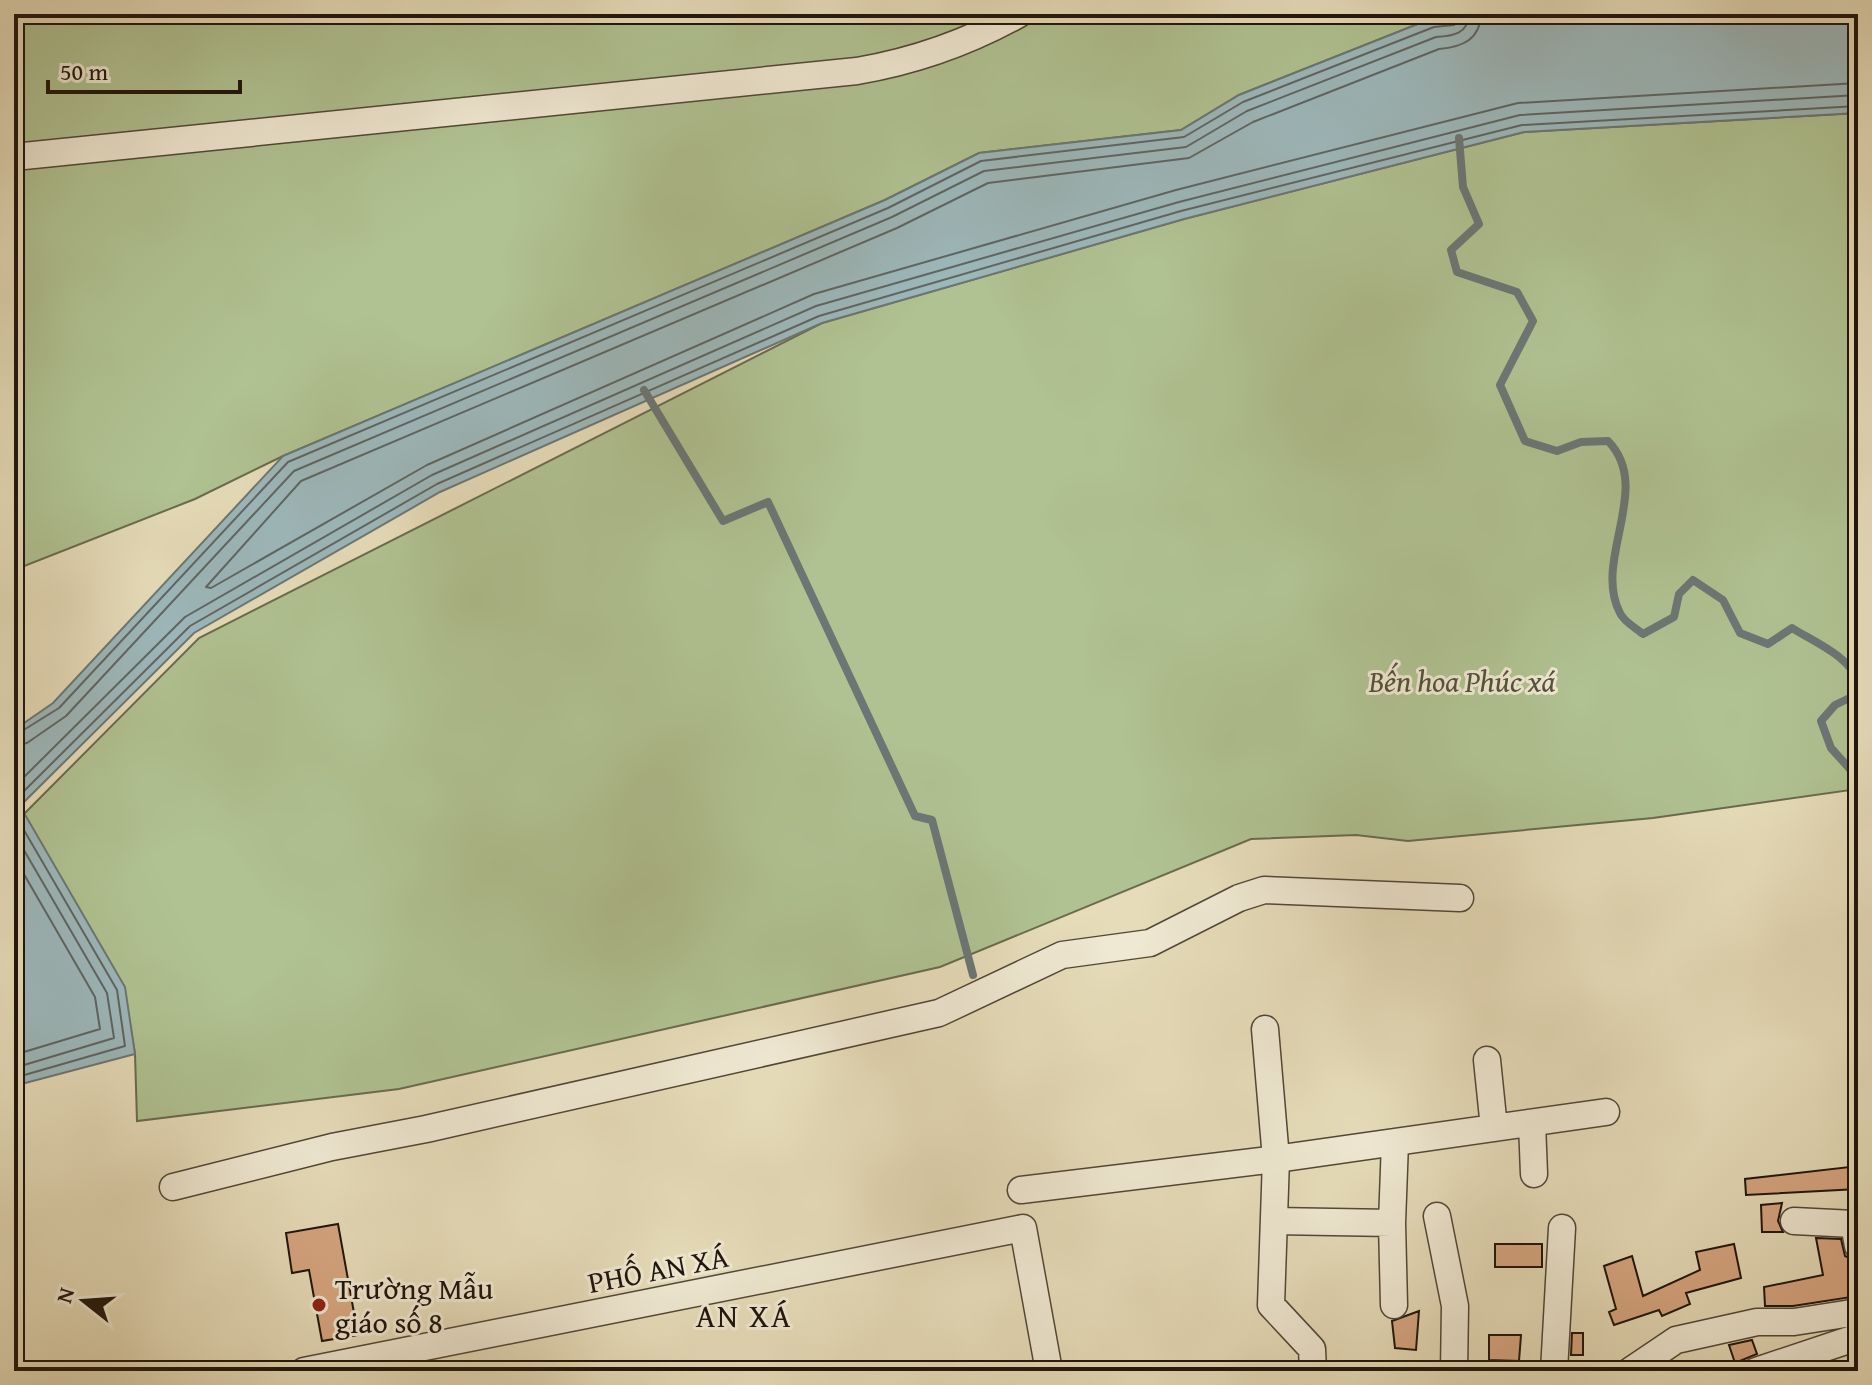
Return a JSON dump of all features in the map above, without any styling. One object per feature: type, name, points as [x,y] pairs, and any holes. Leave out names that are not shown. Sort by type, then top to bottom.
[{"type":"street","points":[[14,157],[857,71],[899,64],[952,48],[1019,14]]},
{"type":"street","points":[[173,1187],[332,1147],[426,1129],[939,1013],[1062,955],[1150,943],[1239,898],[1264,890],[1460,898]]},
{"type":"street","points":[[1265,1029],[1276,1159],[1271,1305],[1312,1349],[1313,1371]]},
{"type":"street","points":[[1487,1060],[1494,1128]]},
{"type":"street","points":[[1021,1190],[1276,1159],[1606,1112]]},
{"type":"street","points":[[1532,1123],[1534,1174]]},
{"type":"street","points":[[1394,1305],[1392,1223],[1395,1142]]},
{"type":"street","points":[[1437,1216],[1455,1306],[1454,1371]]},
{"type":"street","points":[[1274,1221],[1392,1223]]},
{"type":"street","points":[[1794,1221],[1854,1224],[1858,1246]]},
{"type":"street","name":"PHỐ AN XÁ","points":[[304,1371],[1023,1228],[1049,1371]]},
{"type":"street","points":[[1554,1371],[1562,1228]]},
{"type":"street","points":[[1630,1371],[1676,1340],[1757,1322],[1794,1322],[1858,1312]]},
{"type":"street","points":[[1756,1371],[1858,1337]]},
{"type":"green space","points":[[14,14],[1600,14],[1433,18],[1239,95],[1181,130],[979,153],[885,200],[283,456],[195,499],[14,570]]},
{"type":"green space","name":"Bến hoa Phúc xá","points":[[1858,113],[1858,789],[1653,818],[1408,841],[1356,835],[1251,839],[940,967],[399,1089],[137,1121],[135,1054],[124,987],[24,814],[199,638],[822,323],[1184,219],[1524,132]]},
{"type":"water","points":[[1600,14],[1858,14],[1858,113],[1524,132],[1184,219],[822,323],[440,492],[194,633],[20,806],[125,987],[135,1054],[14,1086],[14,730],[53,703],[283,456],[885,200],[979,153],[1181,130],[1239,95],[1433,18]]},
{"type":"building","points":[[1858,1166],[1858,1189],[1746,1195],[1745,1179]]},
{"type":"building","points":[[1782,1203],[1778,1221],[1783,1232],[1762,1232],[1761,1205]]},
{"type":"building","name":"Trường Mẫu giáo số 8","points":[[338,1224],[358,1335],[322,1341],[309,1270],[292,1273],[286,1233]]},
{"type":"building","points":[[1816,1238],[1841,1239],[1845,1256],[1858,1262],[1858,1296],[1793,1306],[1765,1306],[1764,1287],[1823,1275]]},
{"type":"building","points":[[1495,1244],[1542,1244],[1542,1267],[1495,1267]]},
{"type":"building","points":[[1734,1244],[1741,1278],[1686,1293],[1690,1304],[1662,1316],[1659,1310],[1614,1325],[1609,1312],[1616,1309],[1604,1266],[1632,1256],[1643,1296],[1700,1270],[1696,1252]]},
{"type":"building","points":[[1419,1311],[1416,1350],[1395,1348],[1392,1321]]},
{"type":"building","points":[[1572,1333],[1583,1333],[1583,1355],[1571,1355]]},
{"type":"building","points":[[1489,1335],[1521,1335],[1519,1361],[1489,1360]]},
{"type":"building","points":[[1752,1340],[1757,1354],[1735,1363],[1729,1345]]},
{"type":"waterway","points":[[1459,138],[1463,187],[1479,224],[1451,250],[1457,272],[1517,292],[1533,321],[1500,385],[1525,441],[1557,451],[1581,442],[1608,441],[1621,460],[1625,502],[1613,570],[1613,592],[1622,616],[1643,634],[1674,617],[1679,594],[1693,580],[1723,600],[1740,633],[1768,644],[1792,628],[1840,658],[1848,665],[1858,683]]},
{"type":"waterway","points":[[644,390],[723,521],[768,502],[915,816],[932,820],[973,975]]},
{"type":"waterway","points":[[1858,694],[1835,705],[1821,721],[1831,748],[1858,778]]},
{"type":"place","name":"Trường Mẫu giáo số 8","points":[[319,1305]]},
{"type":"district","name":"AN XÁ","points":[[744,1315]]}]
